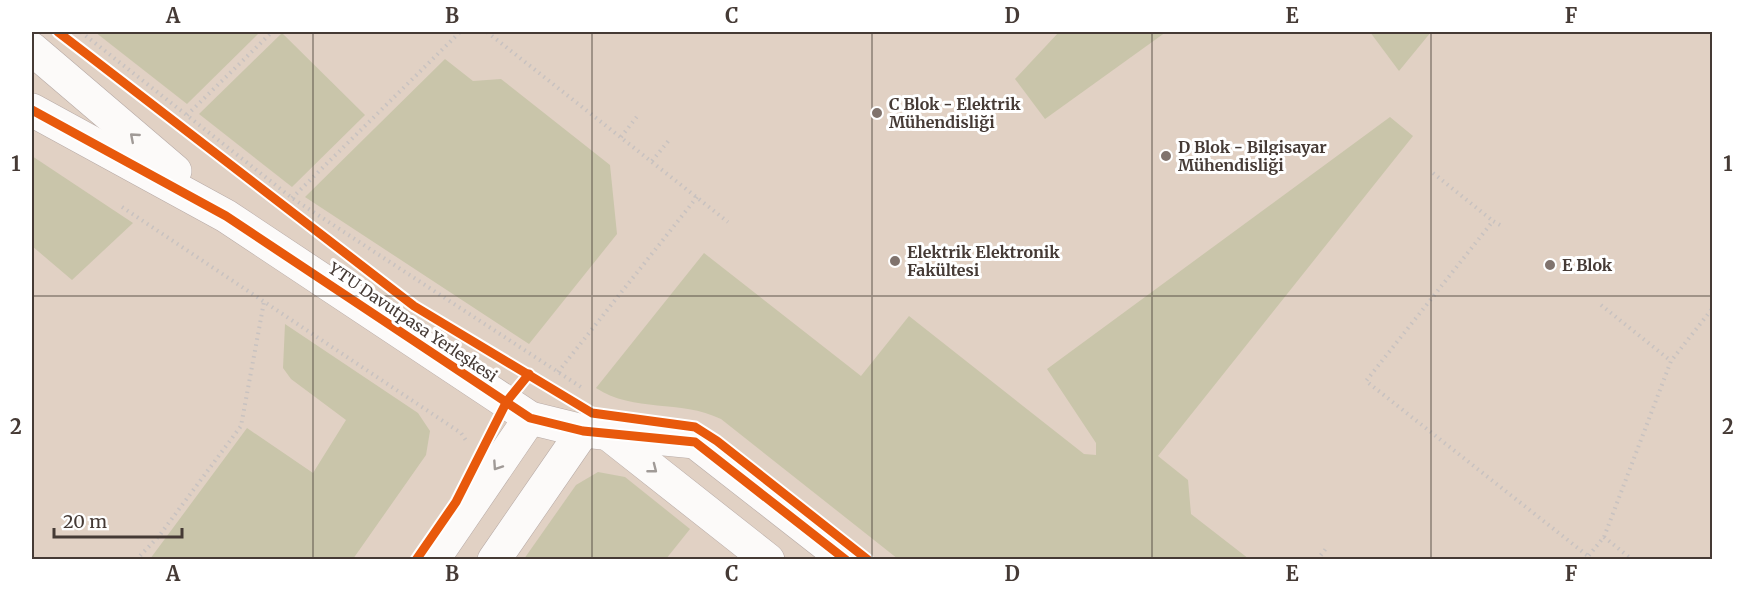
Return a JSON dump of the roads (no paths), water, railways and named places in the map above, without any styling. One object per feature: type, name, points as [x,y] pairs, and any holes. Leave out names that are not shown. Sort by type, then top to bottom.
[{"type":"street","name":"YTU Davutpasa Yerleşkesi","points":[[32,49],[226,216]]},
{"type":"street","name":"YTU Davutpasa Yerleşkesi","points":[[32,110],[226,216],[530,418],[595,432],[695,442],[846,560]]},
{"type":"street","points":[[433,560],[530,418]]},
{"type":"street","name":"YTU Davutpasa Yerleşkesi","points":[[595,432],[768,560]]},
{"type":"street","points":[[494,560],[595,432]]},
{"type":"place","name":"C Blok - Elektrik Mühendisliği","points":[[877,113]]},
{"type":"place","name":"D Blok - Bilgisayar Mühendisliği","points":[[1166,156]]},
{"type":"place","name":"Elektrik Elektronik Fakültesi","points":[[895,261]]},
{"type":"place","name":"E Blok","points":[[1550,265]]}]
